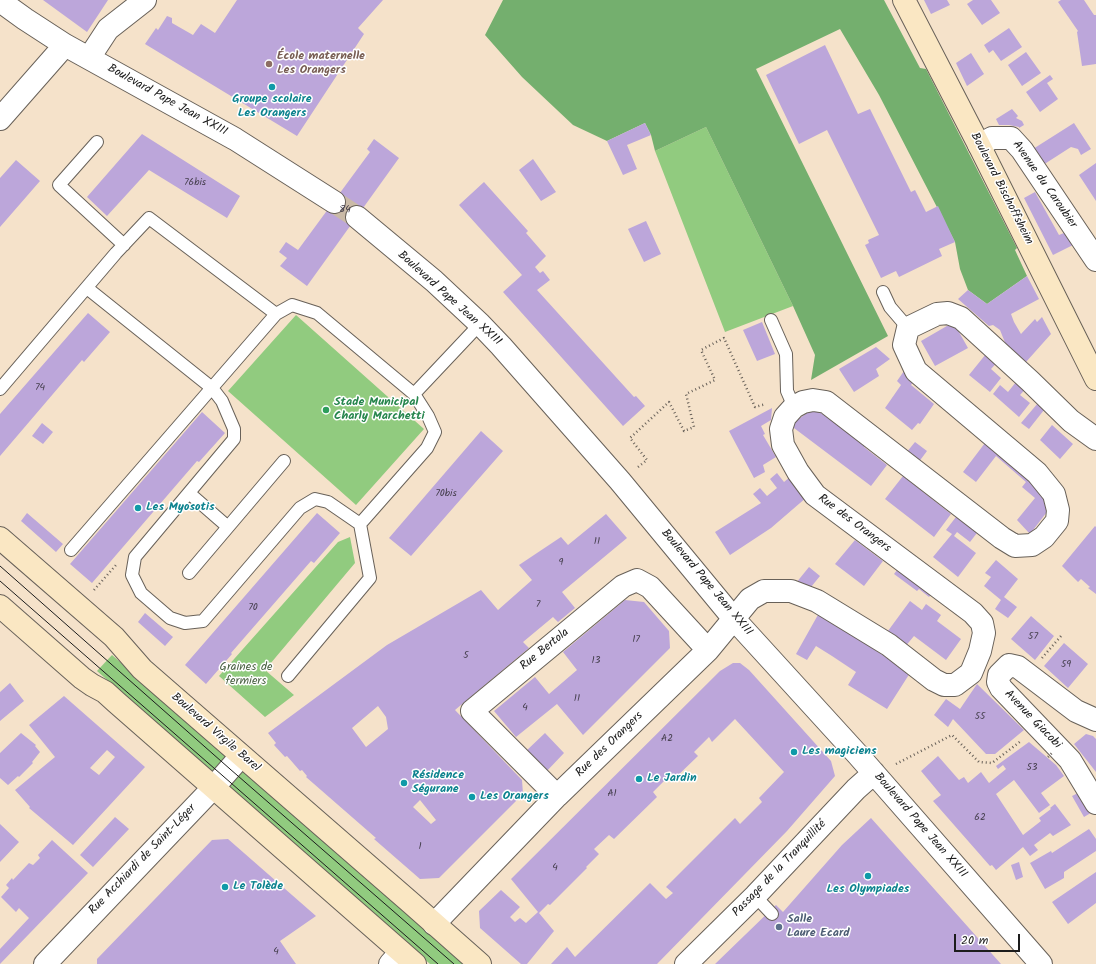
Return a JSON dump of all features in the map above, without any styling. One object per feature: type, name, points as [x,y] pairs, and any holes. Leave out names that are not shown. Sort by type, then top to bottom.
[{"type":"main road","name":"Boulevard Bischoffsheim","points":[[904,0],[979,145],[1096,380]]},
{"type":"main road","name":"Boulevard Virgile Barel","points":[[0,538],[114,637],[142,669],[480,964]]},
{"type":"main road","points":[[0,606],[82,678],[105,692],[402,960]]},
{"type":"street","points":[[89,58],[108,29],[145,0]]},
{"type":"street","name":"Boulevard Pape Jean XXIII","points":[[0,1],[24,19],[65,45],[235,138],[334,202]]},
{"type":"street","points":[[0,119],[65,45]]},
{"type":"street","name":"Avenue du Caroubier","points":[[979,145],[992,138],[1011,138],[1022,150],[1096,260]]},
{"type":"street","name":"Boulevard Pape Jean XXIII","points":[[357,217],[434,281],[480,324],[506,352],[620,481],[734,619],[882,767],[1041,964]]},
{"type":"street","points":[[794,407],[803,402],[813,400],[826,402],[1002,538],[1015,546],[1032,545],[1044,537],[1057,521],[1058,510],[1054,494],[1037,473],[916,371],[904,345],[908,328],[937,314],[948,313],[961,318],[1071,421],[1096,439]]},
{"type":"street","name":"Rue des Orangers","points":[[434,924],[557,796],[708,650],[750,599],[764,591],[791,591],[818,601],[889,645],[934,680],[944,685],[955,685],[971,673],[980,651],[984,633],[982,623],[973,613],[815,495],[798,472],[783,445],[781,429],[785,417],[794,407]]},
{"type":"street","name":"Rue Bertola","points":[[557,796],[472,711],[623,586],[637,580],[650,587],[708,650]]},
{"type":"street","name":"Avenue Giacobi","points":[[1096,720],[1076,711],[1018,667],[1009,665],[999,675],[998,682],[1001,688],[1061,756],[1096,803]]},
{"type":"street","name":"Rue Acchiardi de Saint-Léger","points":[[58,959],[241,756]]},
{"type":"street","name":"Passage de la Tranquillité","points":[[686,964],[755,896],[856,789],[882,767]]},
{"type":"lane","points":[[97,142],[60,185],[124,245]]},
{"type":"lane","points":[[0,389],[149,218],[276,314]]},
{"type":"lane","points":[[87,288],[212,388],[222,402],[234,429],[234,439],[135,557],[132,575],[141,593],[170,618],[185,623],[203,621],[300,508],[315,499],[328,502],[360,524],[370,578],[288,676]]},
{"type":"lane","points":[[882,292],[890,307],[908,328]]},
{"type":"lane","points":[[70,550],[276,314],[292,305],[317,314],[414,394],[428,416],[435,432],[428,448],[360,524]]},
{"type":"lane","points":[[771,320],[786,354],[787,391],[794,407]]},
{"type":"lane","points":[[414,394],[480,324]]},
{"type":"lane","points":[[189,573],[284,461]]},
{"type":"lane","points":[[189,493],[228,527]]},
{"type":"lane","points":[[755,896],[772,914]]},
{"type":"path","points":[[647,460],[630,438],[669,402],[684,431],[694,427],[686,394],[715,380],[701,350],[724,338],[754,407]]},
{"type":"path","points":[[1029,674],[1061,636]]},
{"type":"path","points":[[882,767],[895,765],[952,734],[979,762],[992,763],[1023,740]]},
{"type":"path","points":[[1045,751],[1062,767],[1061,756],[1048,757]]},
{"type":"green space","points":[[503,0],[884,0],[920,68],[926,69],[1017,248],[1015,250],[1027,276],[987,304],[968,290],[960,269],[955,242],[879,95],[840,29],[756,69],[888,336],[811,380],[815,355],[793,306],[706,127],[655,151],[651,135],[645,123],[607,141],[573,125],[522,77],[485,35]]},
{"type":"green space","points":[[706,127],[793,306],[725,332],[655,151]]},
{"type":"green space","name":"Stade Municipal Charly Marchetti","points":[[296,315],[424,429],[356,505],[228,391]]},
{"type":"green space","name":"Graines de fermiers","points":[[350,537],[355,563],[265,670],[294,695],[265,717],[219,676],[338,542]]},
{"type":"green space","points":[[112,655],[464,964],[430,964],[97,671]]},
{"type":"building","points":[[43,0],[108,0],[87,32]]},
{"type":"building","name":"Groupe scolaire Les Orangers","points":[[237,0],[383,0],[358,28],[364,34],[297,136],[145,44],[156,28],[158,30],[167,16],[172,18],[172,23],[193,35],[201,24],[215,33]]},
{"type":"building","points":[[924,0],[947,0],[950,5],[931,14]]},
{"type":"building","points":[[973,0],[991,0],[1000,13],[982,25],[967,4]]},
{"type":"building","points":[[1061,0],[1084,0],[1094,15],[1096,15],[1096,64],[1082,66],[1078,31],[1058,2]]},
{"type":"building","points":[[1009,28],[1022,47],[1001,61],[993,50],[989,53],[984,45]]},
{"type":"building","points":[[825,45],[858,114],[870,109],[911,192],[915,190],[926,212],[938,206],[955,242],[939,249],[942,256],[899,277],[896,271],[881,278],[865,245],[869,243],[868,240],[879,235],[827,130],[799,144],[766,75]]},
{"type":"building","points":[[1026,52],[1041,73],[1022,86],[1008,65]]},
{"type":"building","points":[[971,53],[984,74],[967,86],[956,63]]},
{"type":"building","points":[[1050,75],[1053,79],[1047,83],[1058,99],[1040,112],[1026,92]]},
{"type":"building","points":[[1012,109],[1018,116],[1016,118],[1022,121],[1024,125],[1019,128],[1009,125],[999,125],[996,119]]},
{"type":"building","points":[[645,123],[651,135],[627,145],[637,169],[623,175],[607,141]]},
{"type":"building","points":[[1074,123],[1091,149],[1081,155],[1078,149],[1071,147],[1043,165],[1033,149]]},
{"type":"building","points":[[142,134],[240,196],[227,218],[149,170],[107,216],[87,197]]},
{"type":"building","points":[[374,139],[399,158],[307,286],[280,266],[287,258],[279,252],[286,242],[298,250],[370,152],[367,149]]},
{"type":"building","points":[[533,159],[556,192],[541,201],[519,170]]},
{"type":"building","points":[[16,160],[40,181],[0,227],[0,178]]},
{"type":"building","points":[[1096,163],[1096,201],[1079,175]]},
{"type":"building","points":[[484,182],[528,231],[526,233],[546,256],[535,267],[540,273],[543,271],[550,280],[537,290],[634,397],[636,396],[645,406],[623,426],[503,292],[522,275],[459,205]]},
{"type":"building","points":[[1035,192],[1059,235],[1064,233],[1073,245],[1053,255],[1024,198]]},
{"type":"building","points":[[646,221],[661,254],[644,262],[628,229]]},
{"type":"building","points":[[1027,276],[1039,299],[1011,314],[1014,322],[1021,334],[1035,319],[1037,322],[1042,317],[1051,334],[1026,362],[1006,345],[1000,330],[993,325],[989,326],[958,299],[968,290],[987,304]]},
{"type":"building","points":[[88,313],[110,332],[84,362],[82,360],[0,456],[0,414]]},
{"type":"building","points":[[762,322],[775,354],[757,361],[743,330]]},
{"type":"building","points":[[952,323],[955,325],[968,348],[935,366],[921,341]]},
{"type":"building","points":[[876,347],[890,359],[876,369],[879,376],[854,392],[839,369]]},
{"type":"building","points":[[990,349],[1001,358],[991,369],[1001,378],[990,392],[969,375]]},
{"type":"building","points":[[904,371],[915,379],[911,385],[934,404],[920,424],[918,423],[912,430],[885,408],[901,385],[897,381]]},
{"type":"building","points":[[1020,377],[1029,385],[1020,395],[1030,403],[1019,417],[993,394],[1000,385],[1008,392]]},
{"type":"building","points":[[1038,403],[1044,410],[1029,429],[1021,423]]},
{"type":"building","points":[[772,408],[771,420],[761,426],[765,434],[763,435],[776,457],[763,465],[765,472],[754,478],[729,431]]},
{"type":"building","points":[[814,408],[866,445],[864,447],[887,465],[871,486],[794,428],[793,423]]},
{"type":"building","name":"Les Myosotis","points":[[202,412],[225,433],[199,462],[197,461],[92,583],[70,564]]},
{"type":"building","points":[[42,423],[53,432],[43,444],[32,436]]},
{"type":"building","points":[[1052,425],[1073,444],[1060,459],[1040,440]]},
{"type":"building","points":[[481,431],[503,451],[411,556],[389,538]]},
{"type":"building","points":[[988,439],[1031,475],[1050,508],[1030,534],[1017,520],[1035,498],[1022,487],[1026,482],[996,456],[976,482],[963,472]]},
{"type":"building","points":[[915,442],[927,451],[918,463],[906,453]]},
{"type":"building","points":[[777,473],[784,482],[790,477],[807,497],[771,528],[730,555],[715,532],[761,503],[753,494],[760,488],[767,496],[777,488],[770,479]]},
{"type":"building","points":[[903,476],[951,514],[934,537],[885,499]]},
{"type":"building","points":[[27,513],[63,544],[56,552],[21,521]]},
{"type":"building","points":[[317,513],[340,533],[314,563],[311,561],[206,684],[185,665]]},
{"type":"building","points":[[959,513],[980,529],[970,542],[957,532],[954,536],[976,553],[958,577],[933,557],[952,534],[946,530]]},
{"type":"building","points":[[606,514],[627,538],[562,592],[575,608],[558,622],[553,617],[523,642],[529,648],[455,710],[522,780],[523,794],[439,878],[420,879],[374,839],[376,838],[306,777],[307,776],[302,770],[300,771],[287,756],[285,757],[274,745],[276,743],[268,733],[387,645],[481,590],[498,610],[532,580],[519,565],[561,537],[568,545]],"holes":[[[378,706],[386,717],[388,729],[366,747],[352,728]],[[420,800],[436,820],[431,824],[413,807]]]},
{"type":"building","points":[[1095,526],[1096,594],[1088,588],[1090,587],[1081,579],[1078,582],[1062,566]]},
{"type":"building","points":[[855,540],[883,561],[864,586],[835,564]]},
{"type":"building","points":[[996,560],[1018,579],[1004,597],[1017,607],[1008,618],[995,609],[1001,600],[984,586],[991,577],[985,573]]},
{"type":"building","points":[[901,565],[934,591],[929,597],[919,589],[917,591],[894,574]]},
{"type":"building","points":[[809,567],[820,576],[811,587],[796,583]]},
{"type":"building","points":[[625,600],[644,602],[669,631],[670,648],[583,735],[557,704],[516,737],[494,711],[535,677],[549,694],[577,670],[563,652]]},
{"type":"building","points":[[910,601],[922,610],[926,604],[941,615],[937,621],[961,639],[946,660],[914,636],[904,648],[885,635]]},
{"type":"building","points":[[145,613],[173,637],[165,646],[138,622]]},
{"type":"building","points":[[819,613],[910,673],[887,709],[848,685],[856,672],[816,646],[807,660],[796,654]]},
{"type":"building","points":[[1031,616],[1054,636],[1035,660],[1011,639]]},
{"type":"building","points":[[1064,643],[1088,664],[1068,688],[1044,666]]},
{"type":"building","points":[[733,663],[740,663],[749,670],[831,761],[835,776],[787,831],[657,964],[551,964],[567,947],[575,957],[650,883],[666,899],[673,893],[666,887],[735,818],[740,824],[762,802],[759,798],[784,772],[735,719],[712,742],[709,737],[694,752],[698,756],[672,781],[668,777],[653,792],[657,797],[614,839],[609,835],[594,849],[599,854],[586,867],[587,868],[550,905],[548,904],[539,913],[554,931],[527,964],[521,964],[480,928],[479,911],[501,890],[520,907],[510,917],[515,922],[520,918],[526,923],[538,912],[511,879],[720,671]]},
{"type":"building","points":[[10,683],[24,701],[0,721],[0,692]]},
{"type":"building","points":[[977,684],[1024,730],[995,754],[986,754],[953,719],[948,727],[934,715],[946,699],[960,709]]},
{"type":"building","points":[[64,696],[145,767],[73,845],[29,808],[30,807],[15,790],[55,757],[29,725]],"holes":[[[107,750],[115,757],[99,775],[90,768]]]},
{"type":"building","points":[[21,733],[36,745],[35,746],[40,752],[32,762],[33,763],[19,777],[18,776],[8,785],[0,778],[0,753]]},
{"type":"building","points":[[545,733],[564,753],[545,773],[525,752]]},
{"type":"building","points":[[1086,734],[1093,736],[1096,739],[1096,772],[1074,744]]},
{"type":"building","points":[[1029,742],[1056,765],[1064,776],[1041,793],[1050,805],[1039,813],[1014,780],[996,794],[1023,835],[1041,821],[1039,818],[1055,804],[1071,825],[1053,836],[1050,833],[1034,845],[1038,850],[1030,856],[1023,847],[996,870],[992,865],[990,866],[933,801],[941,795],[921,771],[938,756],[959,780],[964,777],[968,783],[981,772],[989,783],[1006,769],[1003,765],[998,769],[996,766]]},
{"type":"building","points":[[1082,791],[1094,811],[1084,817],[1072,796]]},
{"type":"building","points":[[115,817],[129,829],[93,867],[80,855]]},
{"type":"building","name":"Les Olympiades","points":[[871,818],[1001,964],[715,964],[776,905],[783,912],[842,845]]},
{"type":"building","points":[[0,824],[19,842],[0,862]]},
{"type":"building","points":[[1089,829],[1096,839],[1096,851],[1064,872],[1064,878],[1045,889],[1030,863],[1051,851],[1052,853]]},
{"type":"building","name":"Le Tolède","points":[[228,839],[316,916],[280,941],[296,964],[97,964],[97,959],[212,840]]},
{"type":"building","points":[[52,840],[88,873],[0,964],[0,949],[29,918],[19,908],[16,912],[1,897],[9,888],[6,885],[12,878],[13,880],[29,863],[33,865],[40,858],[38,855]]},
{"type":"building","points":[[1019,862],[1023,877],[1016,880],[1011,865]]},
{"type":"building","points":[[1096,872],[1096,903],[1068,924],[1052,902]]},
{"type":"tunnel","points":[[334,202],[357,217]]},
{"type":"tram line","points":[[0,566],[454,964]]},
{"type":"tram line","points":[[0,581],[438,964]]},
{"type":"place","name":"École maternelle Les Orangers","points":[[269,64]]},
{"type":"place","name":"Groupe scolaire Les Orangers","points":[[272,87]]},
{"type":"place","name":"Stade Municipal Charly Marchetti","points":[[326,410]]},
{"type":"place","name":"Les Myosotis","points":[[138,508]]},
{"type":"place","name":"Les magiciens","points":[[794,752]]},
{"type":"place","name":"Le Jardin","points":[[639,779]]},
{"type":"place","name":"Résidence Ségurane","points":[[404,783]]},
{"type":"place","name":"Les Orangers","points":[[472,797]]},
{"type":"place","name":"Les Olympiades","points":[[868,876]]},
{"type":"place","name":"Le Tolède","points":[[225,887]]},
{"type":"place","name":"Salle Laure Ecard","points":[[779,927]]}]
